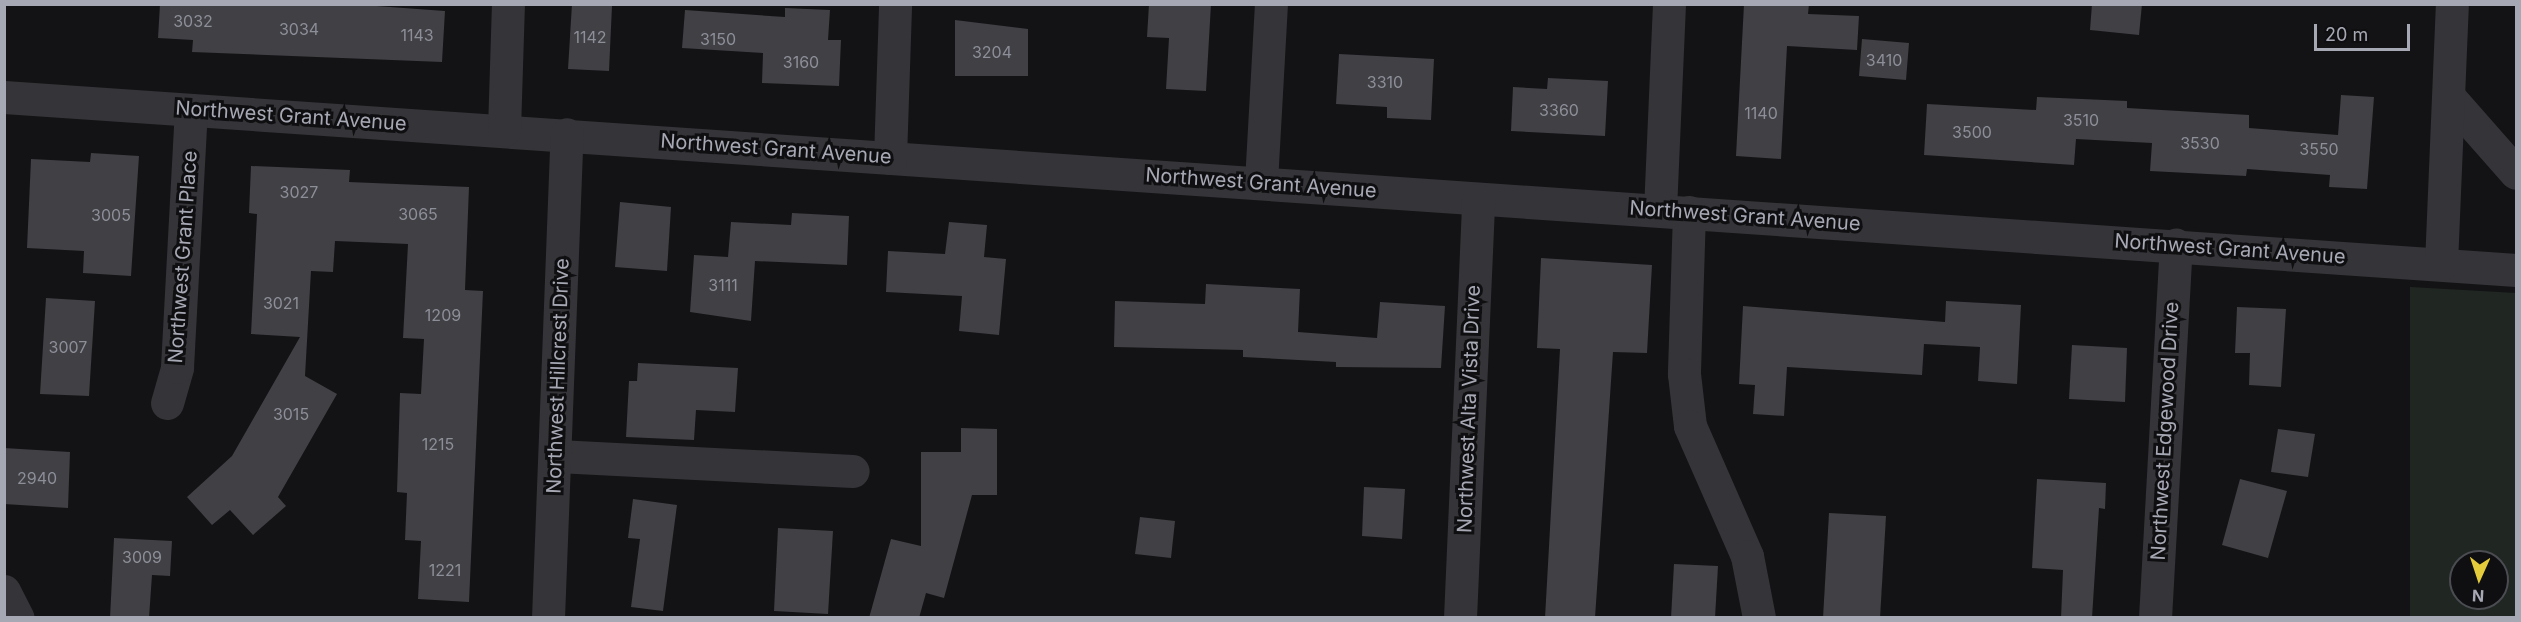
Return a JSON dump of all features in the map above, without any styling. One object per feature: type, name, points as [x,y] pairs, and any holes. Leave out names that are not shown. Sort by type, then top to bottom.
[{"type":"street","points":[[504,130],[508,4]]},
{"type":"street","points":[[890,158],[895,4]]},
{"type":"street","points":[[1261,182],[1270,4]]},
{"type":"street","points":[[1669,4],[1675,211],[1684,374],[1690,426],[1747,556],[1759,618]]},
{"type":"street","points":[[2441,264],[2452,4]]},
{"type":"street","name":"Northwest Grant Avenue","points":[[4,97],[2517,270]]},
{"type":"street","points":[[2449,98],[2517,173]]},
{"type":"street","name":"Northwest Grant Place","points":[[167,403],[181,324],[191,110]]},
{"type":"street","name":"Northwest Hillcrest Drive","points":[[548,618],[557,456],[567,134]]},
{"type":"street","name":"Northwest Alta Vista Drive","points":[[1460,618],[1478,200]]},
{"type":"street","name":"Northwest Edgewood Drive","points":[[2155,618],[2176,245]]},
{"type":"street","points":[[557,456],[853,471]]},
{"type":"shaded area","points":[[2410,287],[2516,293],[2516,617],[2410,617]]},
{"type":"building","points":[[160,4],[349,4],[445,11],[442,62],[192,52],[193,40],[158,38]]},
{"type":"building","points":[[572,4],[612,6],[609,71],[568,69]]},
{"type":"building","points":[[1149,4],[1211,4],[1206,91],[1166,89],[1169,38],[1147,37]]},
{"type":"building","points":[[1744,4],[1809,4],[1808,14],[1859,16],[1857,50],[1787,46],[1781,159],[1736,156]]},
{"type":"building","points":[[2092,4],[2142,4],[2139,35],[2090,30]]},
{"type":"building","points":[[785,8],[830,10],[828,40],[841,40],[839,86],[762,83],[763,53],[682,48],[685,10],[785,17]]},
{"type":"building","points":[[955,20],[1028,29],[1028,76],[955,76]]},
{"type":"building","points":[[1862,39],[1909,43],[1906,80],[1859,76]]},
{"type":"building","points":[[1339,54],[1434,59],[1431,120],[1387,118],[1387,107],[1336,104]]},
{"type":"building","points":[[1548,78],[1608,81],[1605,136],[1511,131],[1513,87],[1547,89]]},
{"type":"building","points":[[2341,95],[2374,97],[2367,189],[2329,187],[2330,175],[2247,169],[2246,176],[2150,171],[2152,143],[2076,139],[2074,165],[1924,155],[1927,104],[2036,110],[2037,97],[2127,101],[2127,108],[2249,115],[2249,128],[2338,135]]},
{"type":"building","points":[[91,153],[139,156],[131,276],[83,273],[84,251],[27,248],[31,159],[90,162]]},
{"type":"building","points":[[251,166],[350,170],[349,182],[469,187],[465,290],[483,291],[469,602],[418,599],[421,541],[405,540],[407,493],[397,492],[400,393],[421,394],[424,339],[403,338],[408,244],[335,241],[333,272],[311,271],[305,376],[337,394],[278,497],[286,506],[253,535],[230,510],[212,525],[187,497],[232,456],[300,337],[251,334],[257,214],[249,213]]},
{"type":"building","points":[[620,202],[671,207],[667,271],[615,267]]},
{"type":"building","points":[[792,213],[849,216],[847,265],[755,261],[751,321],[690,312],[694,255],[728,257],[731,222],[791,225]]},
{"type":"building","points":[[949,222],[987,225],[984,257],[1006,259],[999,335],[959,331],[962,296],[886,292],[888,251],[945,254]]},
{"type":"building","points":[[1541,258],[1652,265],[1647,353],[1613,352],[1595,618],[1545,618],[1560,349],[1537,348]]},
{"type":"building","points":[[1206,284],[1300,289],[1298,332],[1377,338],[1380,302],[1445,306],[1441,368],[1336,367],[1336,362],[1243,357],[1243,350],[1114,347],[1115,301],[1205,304]]},
{"type":"building","points":[[46,298],[95,301],[89,396],[40,394]]},
{"type":"building","points":[[1946,301],[2021,305],[2017,384],[1978,381],[1980,347],[1924,344],[1922,375],[1787,367],[1784,416],[1753,414],[1755,385],[1739,384],[1743,306],[1945,322]]},
{"type":"building","points":[[2237,307],[2286,309],[2281,387],[2249,385],[2250,353],[2235,353]]},
{"type":"building","points":[[2072,345],[2127,348],[2125,402],[2069,399]]},
{"type":"building","points":[[638,363],[738,368],[735,412],[696,410],[694,440],[626,437],[629,381],[637,381]]},
{"type":"building","points":[[961,428],[997,429],[997,495],[972,495],[944,598],[926,593],[919,618],[869,618],[891,539],[921,546],[921,452],[961,452]]},
{"type":"building","points":[[2278,429],[2315,434],[2308,477],[2271,472]]},
{"type":"building","points":[[4,448],[70,452],[68,508],[4,504]]},
{"type":"building","points":[[2037,479],[2106,483],[2105,509],[2099,508],[2092,618],[2061,618],[2063,570],[2032,568]]},
{"type":"building","points":[[2240,479],[2287,491],[2268,558],[2222,545]]},
{"type":"building","points":[[1364,487],[1405,489],[1402,539],[1362,536]]},
{"type":"building","points":[[633,499],[677,505],[663,611],[631,607],[640,539],[628,538]]},
{"type":"building","points":[[1829,513],[1886,516],[1880,618],[1823,618]]},
{"type":"building","points":[[1140,517],[1175,521],[1171,558],[1135,554]]},
{"type":"building","points":[[778,528],[833,531],[828,614],[774,611]]},
{"type":"building","points":[[114,538],[172,541],[170,576],[152,575],[149,618],[110,618]]},
{"type":"building","points":[[1674,564],[1718,566],[1715,618],[1671,618]]}]
